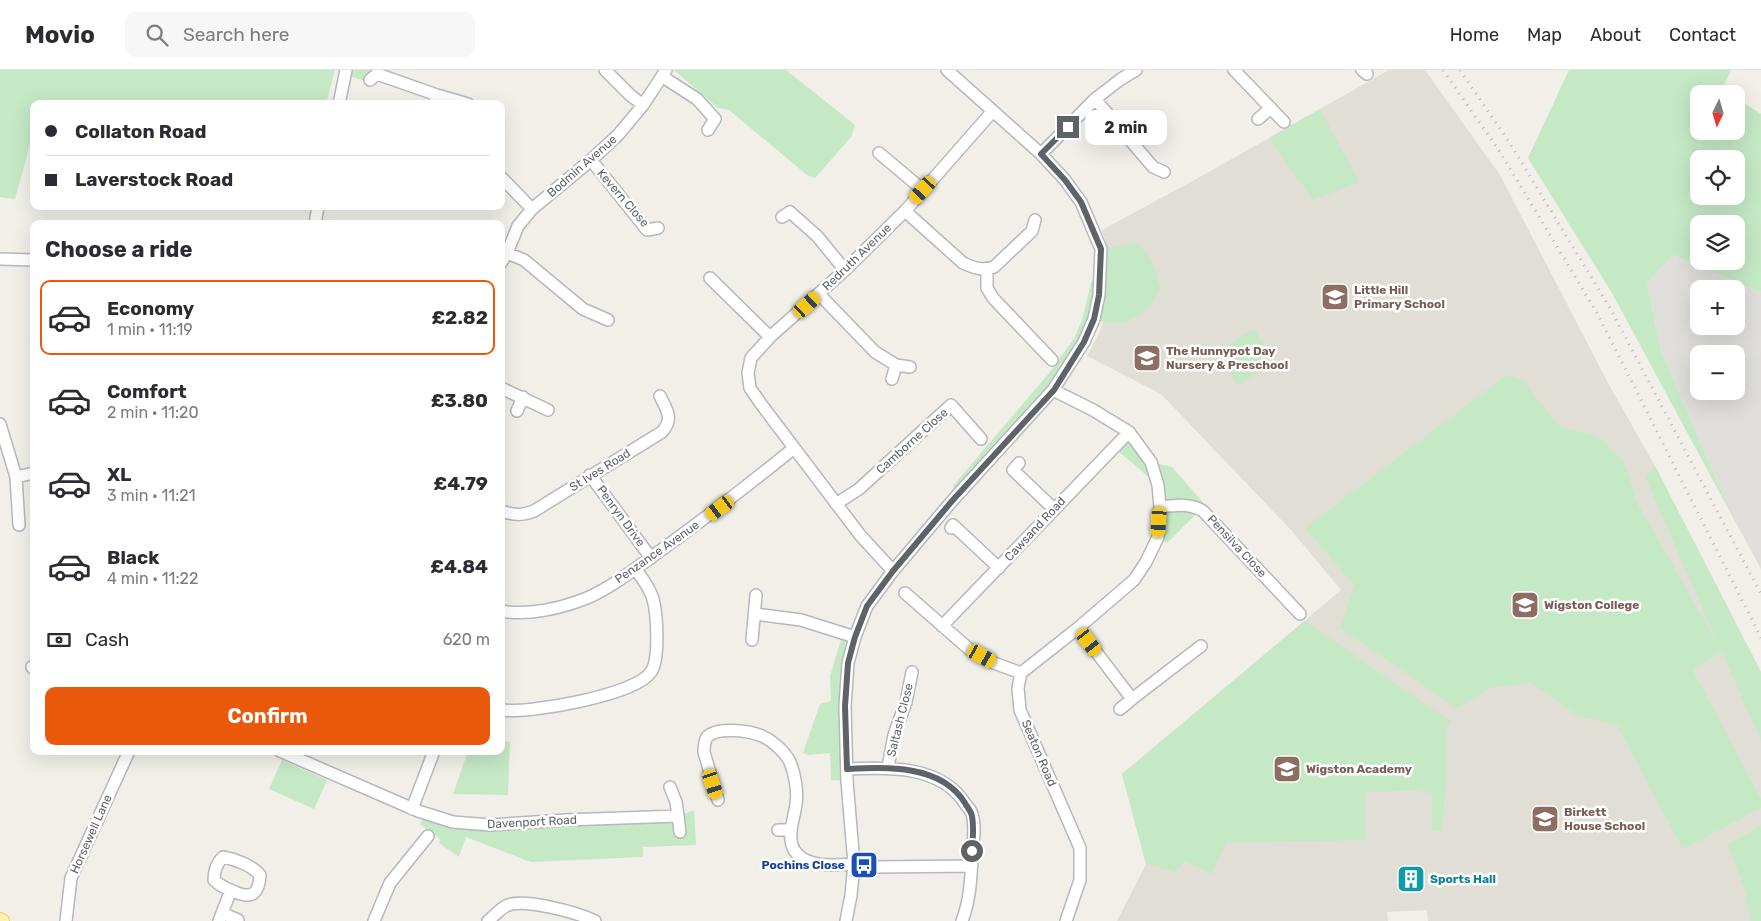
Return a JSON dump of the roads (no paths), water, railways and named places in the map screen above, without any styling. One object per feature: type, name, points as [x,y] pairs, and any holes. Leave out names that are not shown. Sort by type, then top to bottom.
[{"type":"street","points":[[340,100],[346,70]]},
{"type":"street","points":[[604,70],[643,105]]},
{"type":"street","points":[[846,921],[854,864],[847,769],[845,706],[848,663],[855,637],[867,606],[893,571],[952,501],[1054,390],[1084,342],[1094,319],[1099,295],[1101,249],[1081,202],[1065,180],[1041,154],[947,70]]},
{"type":"street","points":[[1113,70],[1121,79]]},
{"type":"street","points":[[1041,154],[1095,99],[1136,70]]},
{"type":"street","points":[[1234,70],[1284,122]]},
{"type":"street","points":[[664,73],[697,99],[717,118],[708,130]]},
{"type":"street","name":"Bodmin Avenue","points":[[505,256],[518,226],[532,209],[618,135],[643,105],[664,73]]},
{"type":"street","points":[[374,75],[436,100]]},
{"type":"street","points":[[1095,99],[1151,172],[1164,172]]},
{"type":"street","points":[[1258,119],[1270,108]]},
{"type":"street","name":"Redruth Avenue","points":[[893,571],[860,535],[750,388],[748,373],[751,358],[905,211],[992,112]]},
{"type":"street","points":[[879,153],[923,190]]},
{"type":"street","name":"Kevern Close","points":[[591,160],[649,231]]},
{"type":"street","points":[[505,181],[532,209]]},
{"type":"street","points":[[905,211],[963,263],[974,268],[987,269],[994,267],[1032,231],[1036,220]]},
{"type":"street","points":[[782,217],[790,212],[818,236],[845,270]]},
{"type":"street","points":[[505,258],[524,260],[583,309],[608,320]]},
{"type":"street","points":[[0,259],[30,260]]},
{"type":"street","points":[[987,269],[987,288],[993,298],[1045,345],[1052,360]]},
{"type":"street","points":[[710,278],[770,338]]},
{"type":"street","points":[[819,294],[874,352],[896,365],[910,367]]},
{"type":"street","points":[[892,379],[896,365]]},
{"type":"street","points":[[505,390],[548,410]]},
{"type":"street","points":[[905,593],[969,649],[994,663],[1021,673],[1134,580],[1146,562],[1158,537],[1160,506],[1158,485],[1151,462],[1129,432],[1093,410],[1054,390]]},
{"type":"street","name":"St Ives Road","points":[[505,512],[516,516],[534,511],[662,432],[668,424],[669,415],[660,396]]},
{"type":"street","points":[[517,411],[523,397]]},
{"type":"street","name":"Camborne Close","points":[[836,504],[859,488],[948,401],[981,439]]},
{"type":"street","points":[[0,424],[16,477],[19,525]]},
{"type":"street","name":"Cawsand Road","points":[[942,626],[1129,432]]},
{"type":"street","name":"Penzance Avenue","points":[[505,611],[528,612],[559,607],[588,597],[636,569],[733,498],[794,448]]},
{"type":"street","points":[[1019,463],[1013,470],[1054,509]]},
{"type":"street","points":[[16,477],[30,474]]},
{"type":"street","name":"Penryn Drive","points":[[590,475],[651,558]]},
{"type":"street","name":"Pensilva Close","points":[[1160,506],[1193,505],[1203,511],[1301,615]]},
{"type":"street","points":[[954,524],[999,568]]},
{"type":"street","points":[[505,710],[534,710],[583,701],[635,684],[651,672],[656,658],[656,628],[653,599],[636,569]]},
{"type":"street","points":[[752,640],[756,594]]},
{"type":"street","points":[[755,614],[801,620],[855,637]]},
{"type":"street","points":[[1078,628],[1132,699]]},
{"type":"street","points":[[1120,709],[1201,646]]},
{"type":"street","name":"Saltash Close","points":[[888,767],[894,735],[906,702],[912,672]]},
{"type":"street","name":"Seaton Road","points":[[1021,673],[1018,688],[1020,710],[1080,848],[1080,880],[1066,921]]},
{"type":"street","points":[[718,800],[704,752],[704,744],[708,736],[719,730],[763,736],[776,745],[790,761],[796,803],[790,838],[798,855],[806,860],[831,865],[854,864]]},
{"type":"street","name":"Horsewell Lane","points":[[66,921],[71,878],[127,755]]},
{"type":"street","name":"Davenport Road","points":[[289,755],[412,809],[453,822],[490,825],[678,816]]},
{"type":"street","points":[[412,809],[432,755]]},
{"type":"street","points":[[847,769],[888,767],[930,776],[946,784],[959,794],[972,814],[973,836],[968,906],[962,921]]},
{"type":"street","points":[[670,787],[676,802],[680,832]]},
{"type":"street","points":[[778,830],[791,830]]},
{"type":"street","points":[[374,921],[390,883],[428,836]]},
{"type":"street","points":[[874,867],[972,866]]},
{"type":"street","points":[[231,890],[220,917],[238,920]]},
{"type":"street","points":[[488,921],[507,905],[525,902],[595,921]]},
{"type":"railway","points":[[1443,70],[1500,152],[1598,315],[1761,638]]},
{"type":"railway","points":[[1460,70],[1511,145],[1610,308],[1761,594]]},
{"type":"place","name":"Little Hill Primary School","points":[[1335,297]]},
{"type":"place","name":"The Hunnypot Day Nursery & Preschool","points":[[1147,358]]},
{"type":"place","name":"Wigston College","points":[[1525,605]]},
{"type":"place","name":"Wigston Academy","points":[[1287,769]]},
{"type":"place","name":"Birkett House School","points":[[1545,819]]},
{"type":"place","name":"Pochins Close","points":[[864,865]]},
{"type":"place","name":"Sports Hall","points":[[1411,879]]}]
